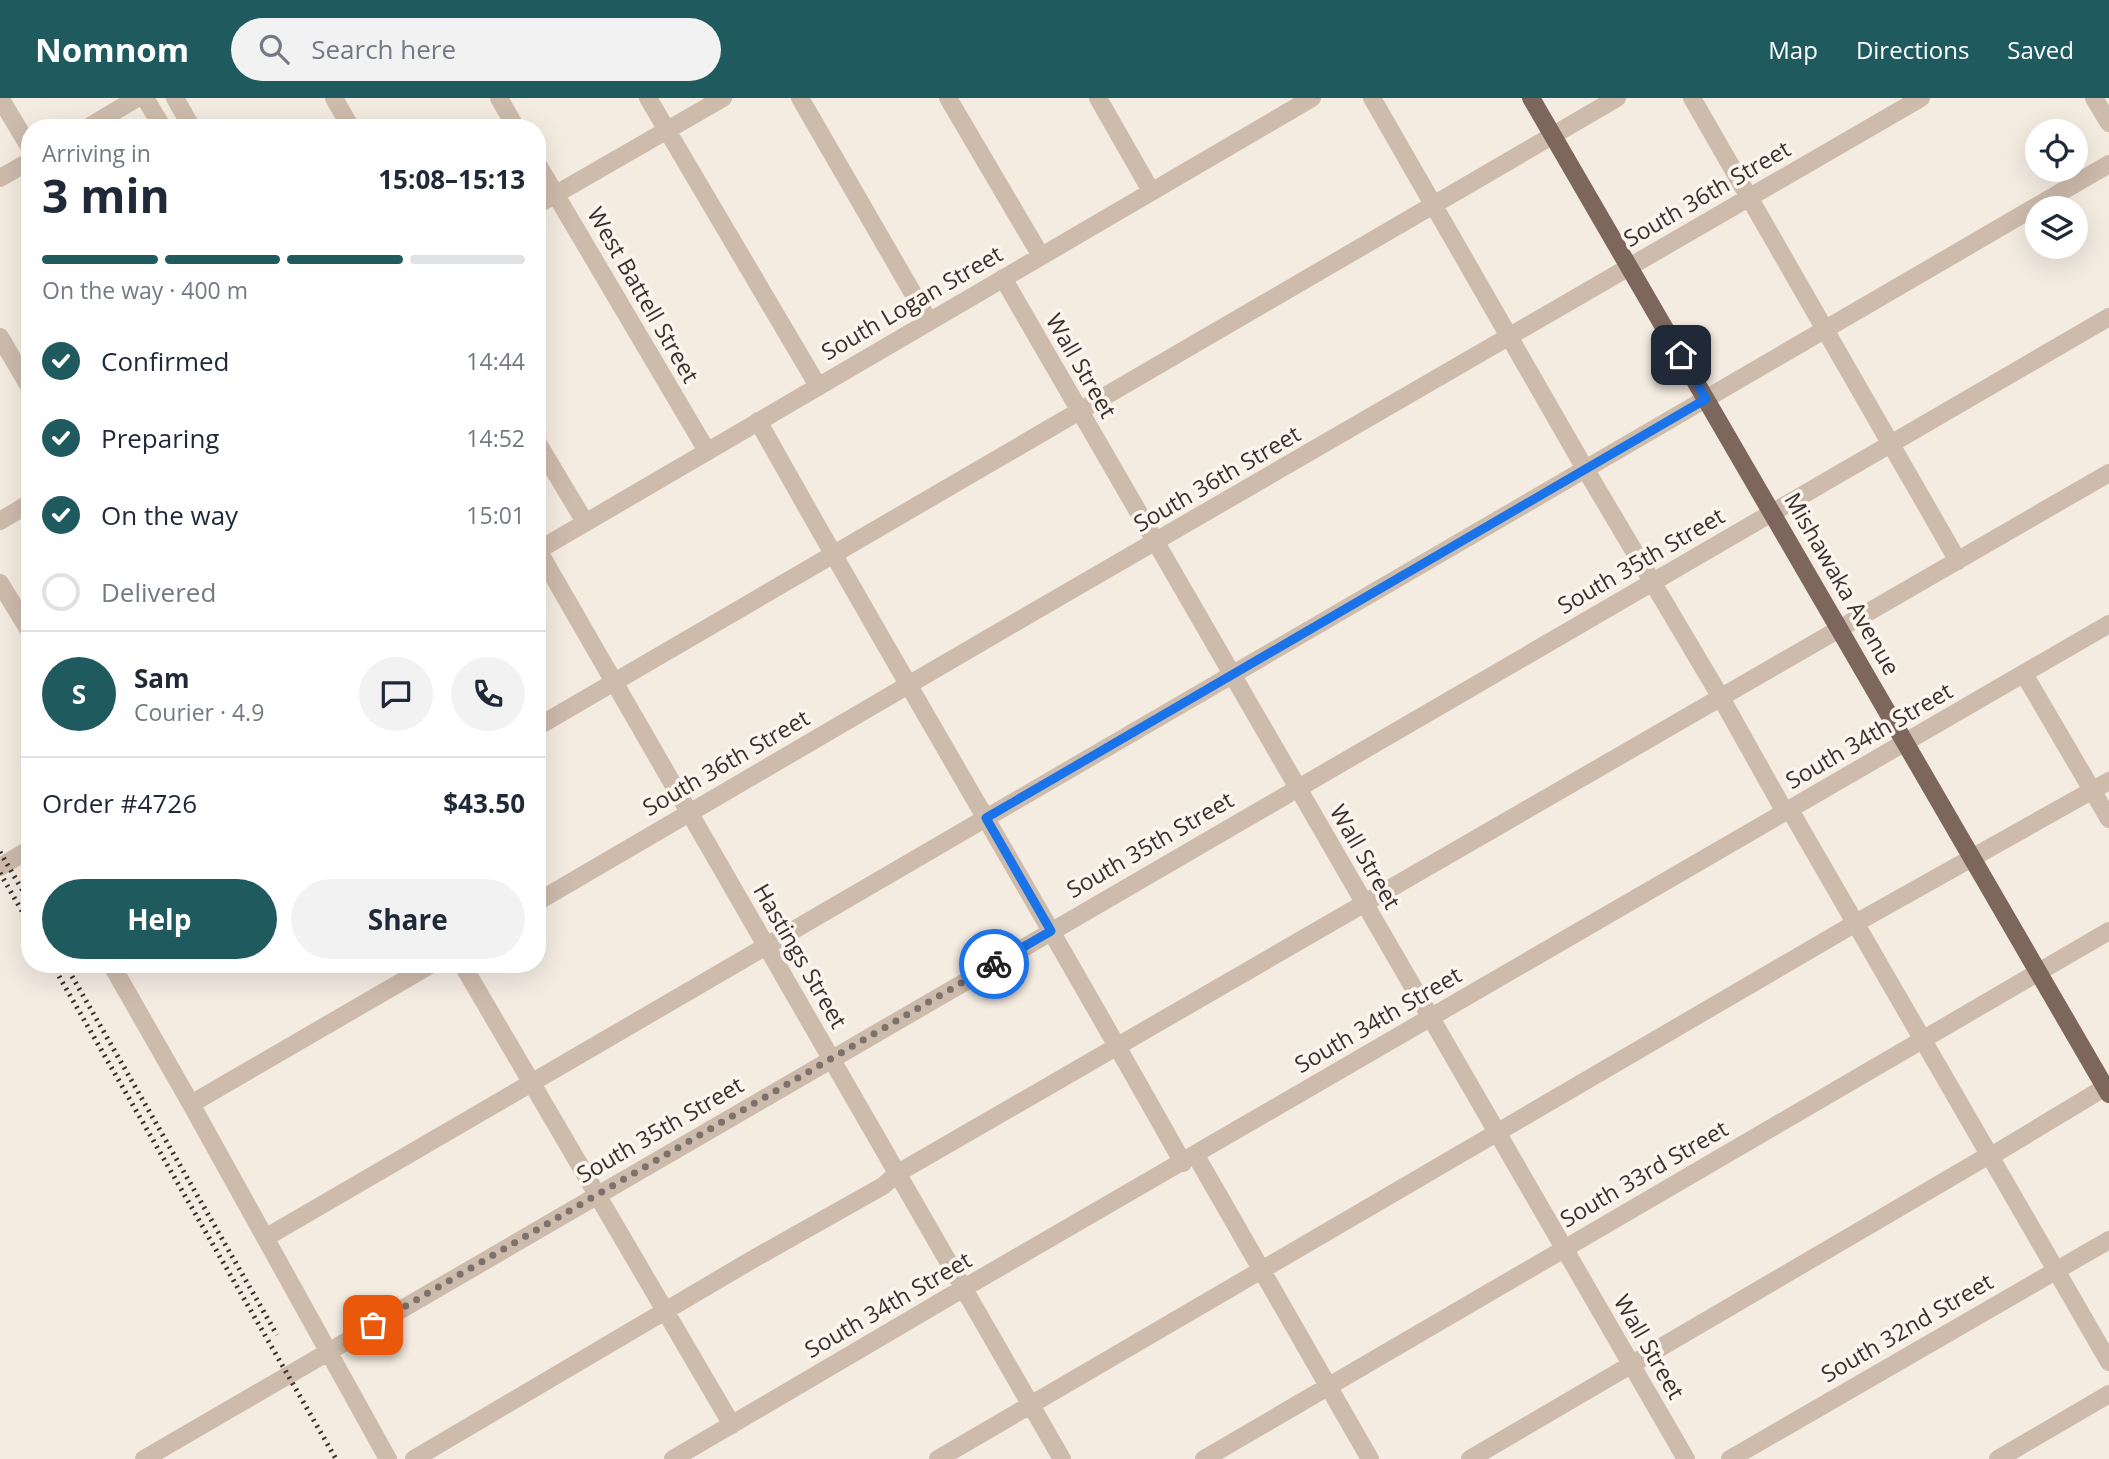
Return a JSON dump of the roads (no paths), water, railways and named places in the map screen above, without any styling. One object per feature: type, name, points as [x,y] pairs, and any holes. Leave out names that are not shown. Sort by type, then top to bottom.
[{"type":"main road","name":"Mishawaka Avenue","points":[[1531,98],[2108,1089]]},
{"type":"street","points":[[0,98],[21,133]]},
{"type":"street","points":[[101,119],[137,98]]},
{"type":"street","points":[[145,98],[158,119]]},
{"type":"street","points":[[175,98],[187,119]]},
{"type":"street","points":[[334,98],[346,119]]},
{"type":"street","points":[[499,98],[511,119]]},
{"type":"street","points":[[648,98],[818,386]]},
{"type":"street","points":[[546,200],[723,98]]},
{"type":"street","points":[[800,98],[929,321]]},
{"type":"street","points":[[948,98],[1041,256]]},
{"type":"street","points":[[1098,98],[1151,191]]},
{"type":"street","name":"South Logan Street","points":[[546,545],[1312,98]]},
{"type":"street","points":[[1372,98],[2109,1362]]},
{"type":"street","points":[[546,722],[1617,98]]},
{"type":"street","points":[[1692,98],[1958,561]]},
{"type":"street","name":"South 36th Street","points":[[546,897],[1921,98]]},
{"type":"street","points":[[2094,98],[2109,124]]},
{"type":"street","points":[[265,1238],[2109,164]]},
{"type":"street","points":[[0,178],[21,166]]},
{"type":"street","name":"West Battell Street","points":[[546,179],[706,451]]},
{"type":"street","name":"Wall Street","points":[[1003,278],[1686,1459]]},
{"type":"street","name":"South 35th Street","points":[[144,1459],[2109,317]]},
{"type":"street","points":[[0,337],[21,373]]},
{"type":"street","points":[[758,422],[832,555],[910,685],[1118,1047],[1262,1270],[1370,1459]]},
{"type":"street","points":[[546,457],[585,522]]},
{"type":"street","points":[[414,1459],[755,1258],[883,1186],[898,1173],[2109,472]]},
{"type":"street","points":[[0,521],[21,508]]},
{"type":"street","name":"Hastings Street","points":[[546,564],[1062,1459]]},
{"type":"street","points":[[0,583],[21,617]]},
{"type":"street","name":"South 34th Street","points":[[683,1457],[732,1425],[964,1288],[2109,624]]},
{"type":"street","points":[[2024,674],[2109,818]]},
{"type":"street","points":[[938,1459],[1854,924],[2109,781]]},
{"type":"street","points":[[0,867],[21,854]]},
{"type":"street","name":"South 33rd Street","points":[[1203,1459],[2109,931]]},
{"type":"street","points":[[122,973],[191,1104],[388,1459]]},
{"type":"street","points":[[191,1104],[417,973]]},
{"type":"street","points":[[467,973],[732,1425]]},
{"type":"street","points":[[1470,1459],[1630,1363],[2108,1089]]},
{"type":"street","name":"South 32nd Street","points":[[1730,1459],[2109,1240]]},
{"type":"street","points":[[1998,1459],[2109,1394]]},
{"type":"railway","points":[[0,852],[21,888]]},
{"type":"railway","points":[[0,873],[21,909]]},
{"type":"railway","points":[[57,973],[336,1459]]},
{"type":"railway","points":[[70,973],[277,1335]]}]
